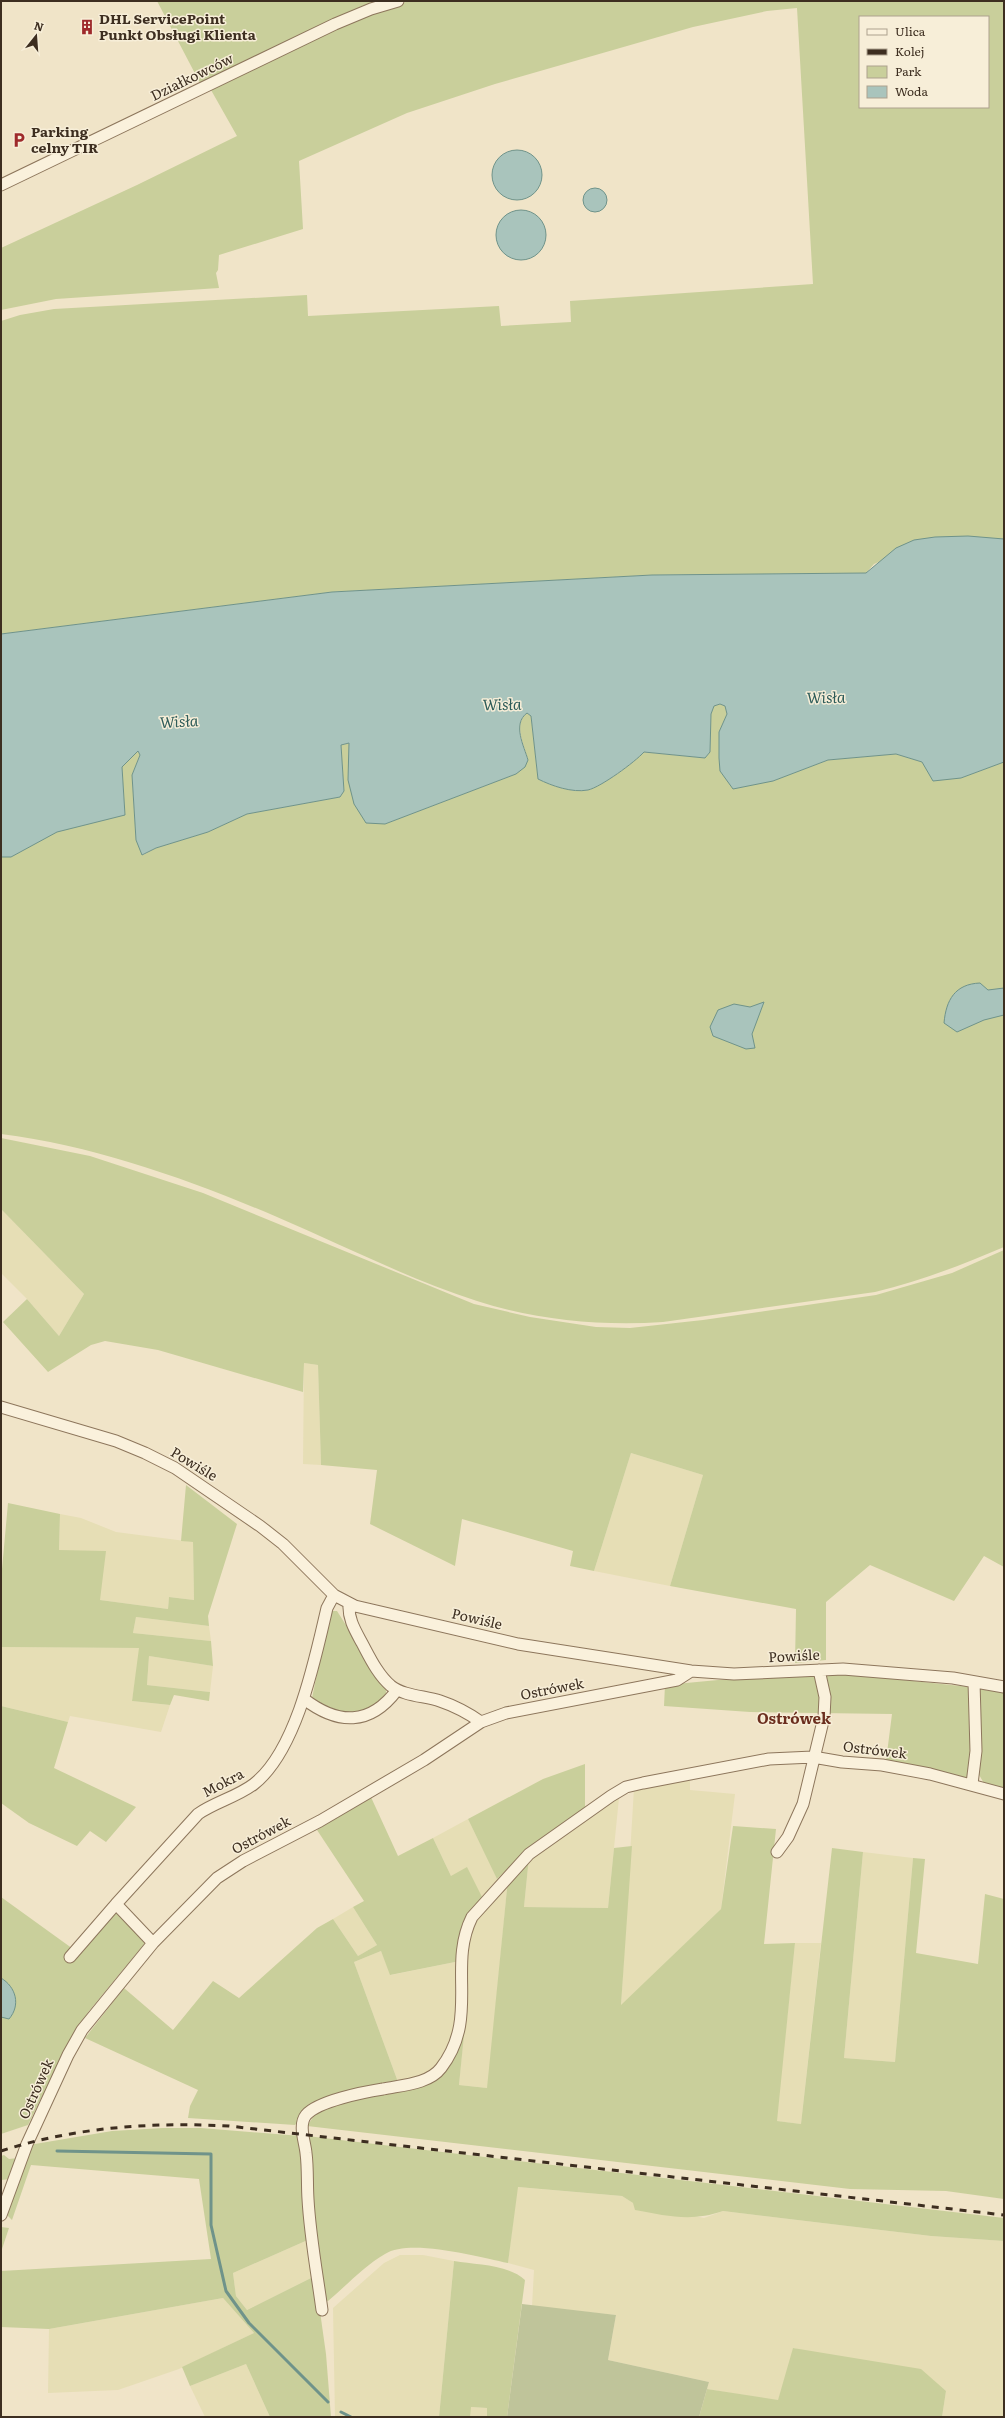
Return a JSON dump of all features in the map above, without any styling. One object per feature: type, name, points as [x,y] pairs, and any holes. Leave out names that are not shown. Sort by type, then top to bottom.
[{"type":"street","name":"Działkowców","points":[[1,185],[335,24],[371,9],[398,1]]},
{"type":"street","name":"Powiśle","points":[[1,1407],[116,1441],[175,1468],[282,1544],[334,1595],[348,1604],[488,1638],[691,1671],[734,1674],[820,1670],[871,1670],[1004,1687]]},
{"type":"street","name":"Mokra","points":[[70,1957],[198,1814],[210,1806],[239,1794],[254,1784],[266,1773],[277,1757],[304,1699],[327,1608],[334,1595]]},
{"type":"street","points":[[348,1604],[348,1616],[375,1667],[383,1678],[397,1690],[440,1701],[466,1712],[481,1722]]},
{"type":"street","points":[[777,1852],[797,1820],[808,1784],[825,1709],[825,1697],[820,1670]]},
{"type":"street","name":"Ostrówek","points":[[1,2215],[28,2144],[68,2055],[82,2030],[153,1944],[217,1878],[243,1860],[320,1821],[424,1760],[481,1722],[506,1713],[677,1680],[691,1671]]},
{"type":"street","points":[[972,1784],[976,1751],[974,1682]]},
{"type":"street","points":[[304,1699],[316,1708],[330,1715],[343,1719],[356,1718],[381,1708],[397,1690]]},
{"type":"street","name":"Ostrówek","points":[[322,2310],[308,2198],[306,2154],[303,2133],[305,2116],[312,2109],[323,2104],[371,2091],[418,2082],[431,2077],[440,2069],[457,2041],[463,2009],[462,1961],[466,1929],[472,1917],[529,1854],[626,1787],[746,1763],[790,1757],[813,1757],[842,1762],[882,1765],[972,1784],[1004,1794]]},
{"type":"street","points":[[116,1904],[153,1944]]},
{"type":"shaded area","points":[[1,1209],[84,1294],[59,1336],[27,1299],[1,1273]]},
{"type":"shaded area","points":[[304,1363],[318,1365],[321,1465],[303,1464]]},
{"type":"shaded area","points":[[631,1453],[703,1475],[670,1586],[594,1571]]},
{"type":"shaded area","points":[[60,1514],[81,1518],[116,1532],[193,1542],[194,1600],[169,1597],[168,1609],[100,1600],[59,1550]]},
{"type":"shaded area","points":[[136,1617],[209,1626],[211,1641],[133,1633]]},
{"type":"shaded area","points":[[1,1647],[140,1648],[132,1701],[170,1705],[161,1732],[70,1716],[68,1722],[1,1706]]},
{"type":"shaded area","points":[[149,1656],[213,1666],[210,1692],[147,1685]]},
{"type":"shaded area","points":[[690,1780],[690,1790],[735,1794],[721,1909],[621,2006],[634,1788]]},
{"type":"shaded area","points":[[619,1798],[608,1908],[524,1907],[529,1857]]},
{"type":"shaded area","points":[[468,1819],[499,1882],[483,1899],[451,1876],[433,1838]]},
{"type":"shaded area","points":[[863,1852],[913,1858],[895,2062],[844,2058]]},
{"type":"shaded area","points":[[508,1879],[488,2086],[487,2088],[459,2085],[466,2011],[465,1958],[475,1917]]},
{"type":"shaded area","points":[[353,1907],[377,1945],[358,1956],[333,1919]]},
{"type":"shaded area","points":[[795,1943],[821,1943],[801,2124],[776,2121]]},
{"type":"shaded area","points":[[381,1951],[391,1975],[460,1961],[457,2035],[435,2070],[424,2076],[398,2082],[354,1962]]},
{"type":"shaded area","points":[[517,2187],[622,2196],[633,2203],[704,2218],[723,2211],[931,2236],[1004,2241],[1004,2417],[942,2417],[946,2391],[794,2348],[778,2401],[707,2389],[709,2382],[608,2360],[616,2315],[532,2306],[534,2270],[508,2263]]},
{"type":"shaded area","points":[[310,2239],[315,2276],[247,2310],[236,2296],[233,2273]]},
{"type":"shaded area","points":[[400,2255],[423,2255],[454,2261],[439,2417],[335,2417],[333,2308],[384,2263]]},
{"type":"shaded area","points":[[223,2298],[254,2333],[179,2369],[118,2390],[48,2393],[49,2329]]},
{"type":"shaded area","points":[[246,2364],[270,2417],[205,2417],[190,2386]]},
{"type":"shaded area","points":[[470,2407],[487,2408],[487,2417],[470,2417]]},
{"type":"green space","points":[[157,1],[380,1],[362,6],[200,83]]},
{"type":"green space","points":[[409,1],[1004,1],[1004,539],[935,537],[874,564],[866,573],[652,575],[332,592],[1,634],[1,321],[20,315],[54,309],[307,295],[308,316],[499,306],[501,326],[571,322],[570,301],[813,284],[797,8],[767,11],[693,27],[495,84],[407,113],[299,161],[303,229],[219,255],[218,270],[216,273],[219,288],[56,299],[1,310],[1,248],[137,185],[237,136],[211,90],[332,25]]},
{"type":"green space","points":[[720,704],[725,706],[727,714],[719,732],[720,771],[773,781],[828,760],[896,754],[922,762],[961,778],[1004,762],[1004,1247],[941,1272],[875,1292],[663,1322],[616,1323],[568,1320],[499,1308],[426,1283],[244,1203],[142,1166],[37,1139],[1,1134],[1,857],[11,857],[56,832],[125,815],[122,767],[138,751],[140,755],[132,775],[136,840],[143,855],[156,848],[208,832],[247,814],[340,797],[344,791],[341,745],[350,743],[348,780],[385,824],[516,774],[528,760],[520,729],[523,718],[527,713],[531,716],[538,779],[562,788],[582,791],[594,788],[609,779],[643,752],[705,758],[710,752],[711,714],[714,706]]},
{"type":"green space","points":[[1,1138],[90,1156],[203,1193],[474,1304],[530,1317],[596,1327],[630,1328],[703,1320],[876,1295],[952,1273],[1004,1250],[1004,1567],[984,1556],[954,1601],[870,1565],[826,1602],[826,1660],[795,1663],[796,1609],[670,1586],[703,1475],[631,1453],[594,1571],[570,1566],[573,1551],[462,1519],[455,1566],[370,1524],[377,1470],[321,1465],[318,1365],[304,1363],[303,1392],[158,1350],[105,1341],[91,1345],[48,1372],[3,1322],[27,1299],[59,1336],[84,1294],[1,1209]]},
{"type":"green space","points":[[186,1485],[237,1524],[208,1616],[209,1626],[136,1617],[133,1633],[211,1641],[213,1666],[149,1656],[147,1685],[210,1692],[209,1701],[174,1695],[170,1705],[132,1701],[139,1648],[1,1647],[1,1580],[8,1503],[60,1514],[59,1550],[106,1551],[100,1600],[168,1609],[169,1597],[194,1600],[193,1542],[181,1541]]},
{"type":"green space","points":[[330,1611],[337,1611],[386,1688],[386,1693],[382,1703],[363,1711],[346,1713],[329,1709],[312,1698]]},
{"type":"green space","points":[[847,1674],[970,1687],[970,1774],[966,1779],[886,1761],[892,1714],[750,1712],[664,1706],[665,1685],[718,1680]]},
{"type":"green space","points":[[979,1689],[1004,1693],[1004,1791],[985,1785],[978,1773]]},
{"type":"green space","points":[[1,1706],[68,1722],[54,1768],[136,1807],[106,1842],[90,1831],[77,1846],[29,1823],[1,1803]]},
{"type":"green space","points":[[585,1764],[585,1809],[521,1856],[497,1879],[468,1819],[543,1779]]},
{"type":"green space","points":[[370,1795],[398,1856],[433,1838],[451,1876],[467,1867],[483,1899],[470,1914],[463,1927],[460,1961],[390,1975],[381,1951],[354,1962],[398,2082],[312,2103],[295,2125],[188,2118],[190,2106],[198,2090],[85,2038],[124,1988],[173,2030],[213,1981],[239,1998],[317,1928],[333,1919],[358,1956],[377,1945],[353,1907],[364,1901],[317,1830]]},
{"type":"green space","points":[[733,1826],[776,1829],[764,1944],[795,1943],[777,2121],[801,2124],[832,1848],[863,1852],[844,2058],[895,2062],[913,1858],[925,1859],[916,1953],[978,1964],[985,1894],[1004,1899],[1004,2199],[946,2191],[850,2189],[307,2126],[318,2110],[439,2076],[465,2025],[459,2085],[487,2088],[508,1879],[529,1857],[524,1907],[608,1908],[614,1848],[632,1846],[621,2005],[721,1909]]},
{"type":"green space","points":[[1,1897],[80,1954],[116,1913],[145,1943],[89,2011],[69,2041],[28,2125],[1,2134]]},
{"type":"green space","points":[[163,2128],[201,2128],[301,2136],[310,2239],[233,2273],[236,2296],[247,2310],[315,2276],[326,2354],[331,2417],[270,2417],[246,2364],[190,2386],[182,2367],[254,2333],[223,2298],[49,2329],[1,2327],[1,2271],[211,2259],[199,2179],[31,2165],[12,2220],[6,2214],[29,2145],[112,2131]]},
{"type":"green space","points":[[307,2136],[1004,2218],[1004,2241],[931,2236],[723,2211],[701,2216],[669,2216],[635,2210],[633,2203],[622,2196],[518,2187],[508,2263],[445,2250],[411,2248],[396,2250],[385,2254],[370,2264],[328,2301],[325,2300],[322,2295]]},
{"type":"green space","points":[[4,2155],[9,2159],[18,2158],[11,2179],[1,2180],[1,2156]]},
{"type":"green space","points":[[1,2227],[9,2228],[1,2252]]},
{"type":"green space","points":[[454,2261],[501,2268],[518,2275],[525,2280],[507,2417],[487,2417],[487,2408],[471,2407],[470,2417],[439,2417]]},
{"type":"green space","points":[[522,2304],[616,2315],[608,2360],[709,2382],[699,2417],[507,2417]]},
{"type":"green space","points":[[793,2348],[921,2369],[946,2391],[942,2417],[699,2417],[707,2389],[778,2400]]},
{"type":"water","points":[[512,150],[522,150],[535,157],[542,170],[542,180],[535,193],[522,200],[512,200],[503,196],[496,189],[492,180],[492,170],[496,161],[503,154]]},
{"type":"water","points":[[595,188],[604,191],[607,200],[604,209],[595,212],[586,209],[583,200],[586,191]]},
{"type":"water","points":[[516,210],[526,210],[539,217],[546,230],[546,240],[539,253],[526,260],[516,260],[507,256],[500,249],[496,240],[496,230],[500,221],[507,214]]},
{"type":"water","name":"Wisła","points":[[968,536],[1004,539],[1004,762],[961,778],[933,781],[922,762],[896,754],[828,760],[773,781],[733,789],[720,771],[719,732],[727,714],[725,706],[720,704],[714,706],[711,714],[710,752],[705,758],[644,752],[618,774],[594,788],[575,791],[549,784],[538,779],[531,716],[527,713],[520,723],[520,735],[528,760],[525,767],[516,774],[385,824],[366,823],[354,804],[348,780],[349,743],[341,745],[344,791],[340,797],[247,814],[208,832],[156,848],[142,855],[136,840],[132,775],[140,755],[138,751],[122,767],[125,815],[57,832],[11,857],[1,857],[1,634],[332,592],[652,575],[866,573],[896,548],[914,540],[935,537]]},
{"type":"water","points":[[980,983],[988,990],[1004,988],[1004,1015],[984,1020],[957,1032],[944,1023],[950,1000],[958,990],[964,986]]},
{"type":"water","points":[[764,1002],[752,1034],[755,1048],[746,1049],[713,1036],[710,1027],[718,1010],[734,1004],[750,1007]]},
{"type":"water","points":[[1,1978],[10,1986],[16,2002],[13,2014],[9,2019],[1,2017]]},
{"type":"waterway","points":[[57,2151],[211,2154],[211,2225],[226,2291],[249,2323],[328,2402]]},
{"type":"waterway","points":[[341,2412],[351,2417]]},
{"type":"railway","points":[[1,2151],[57,2136],[85,2131],[171,2125],[229,2126],[1004,2215]]},
{"type":"place","name":"DHL ServicePoint Punkt Obsługi Klienta","points":[[87,27]]},
{"type":"place","name":"Parking celny TIR","points":[[19,140]]},
{"type":"district","name":"Ostrówek","points":[[794,1719]]}]
